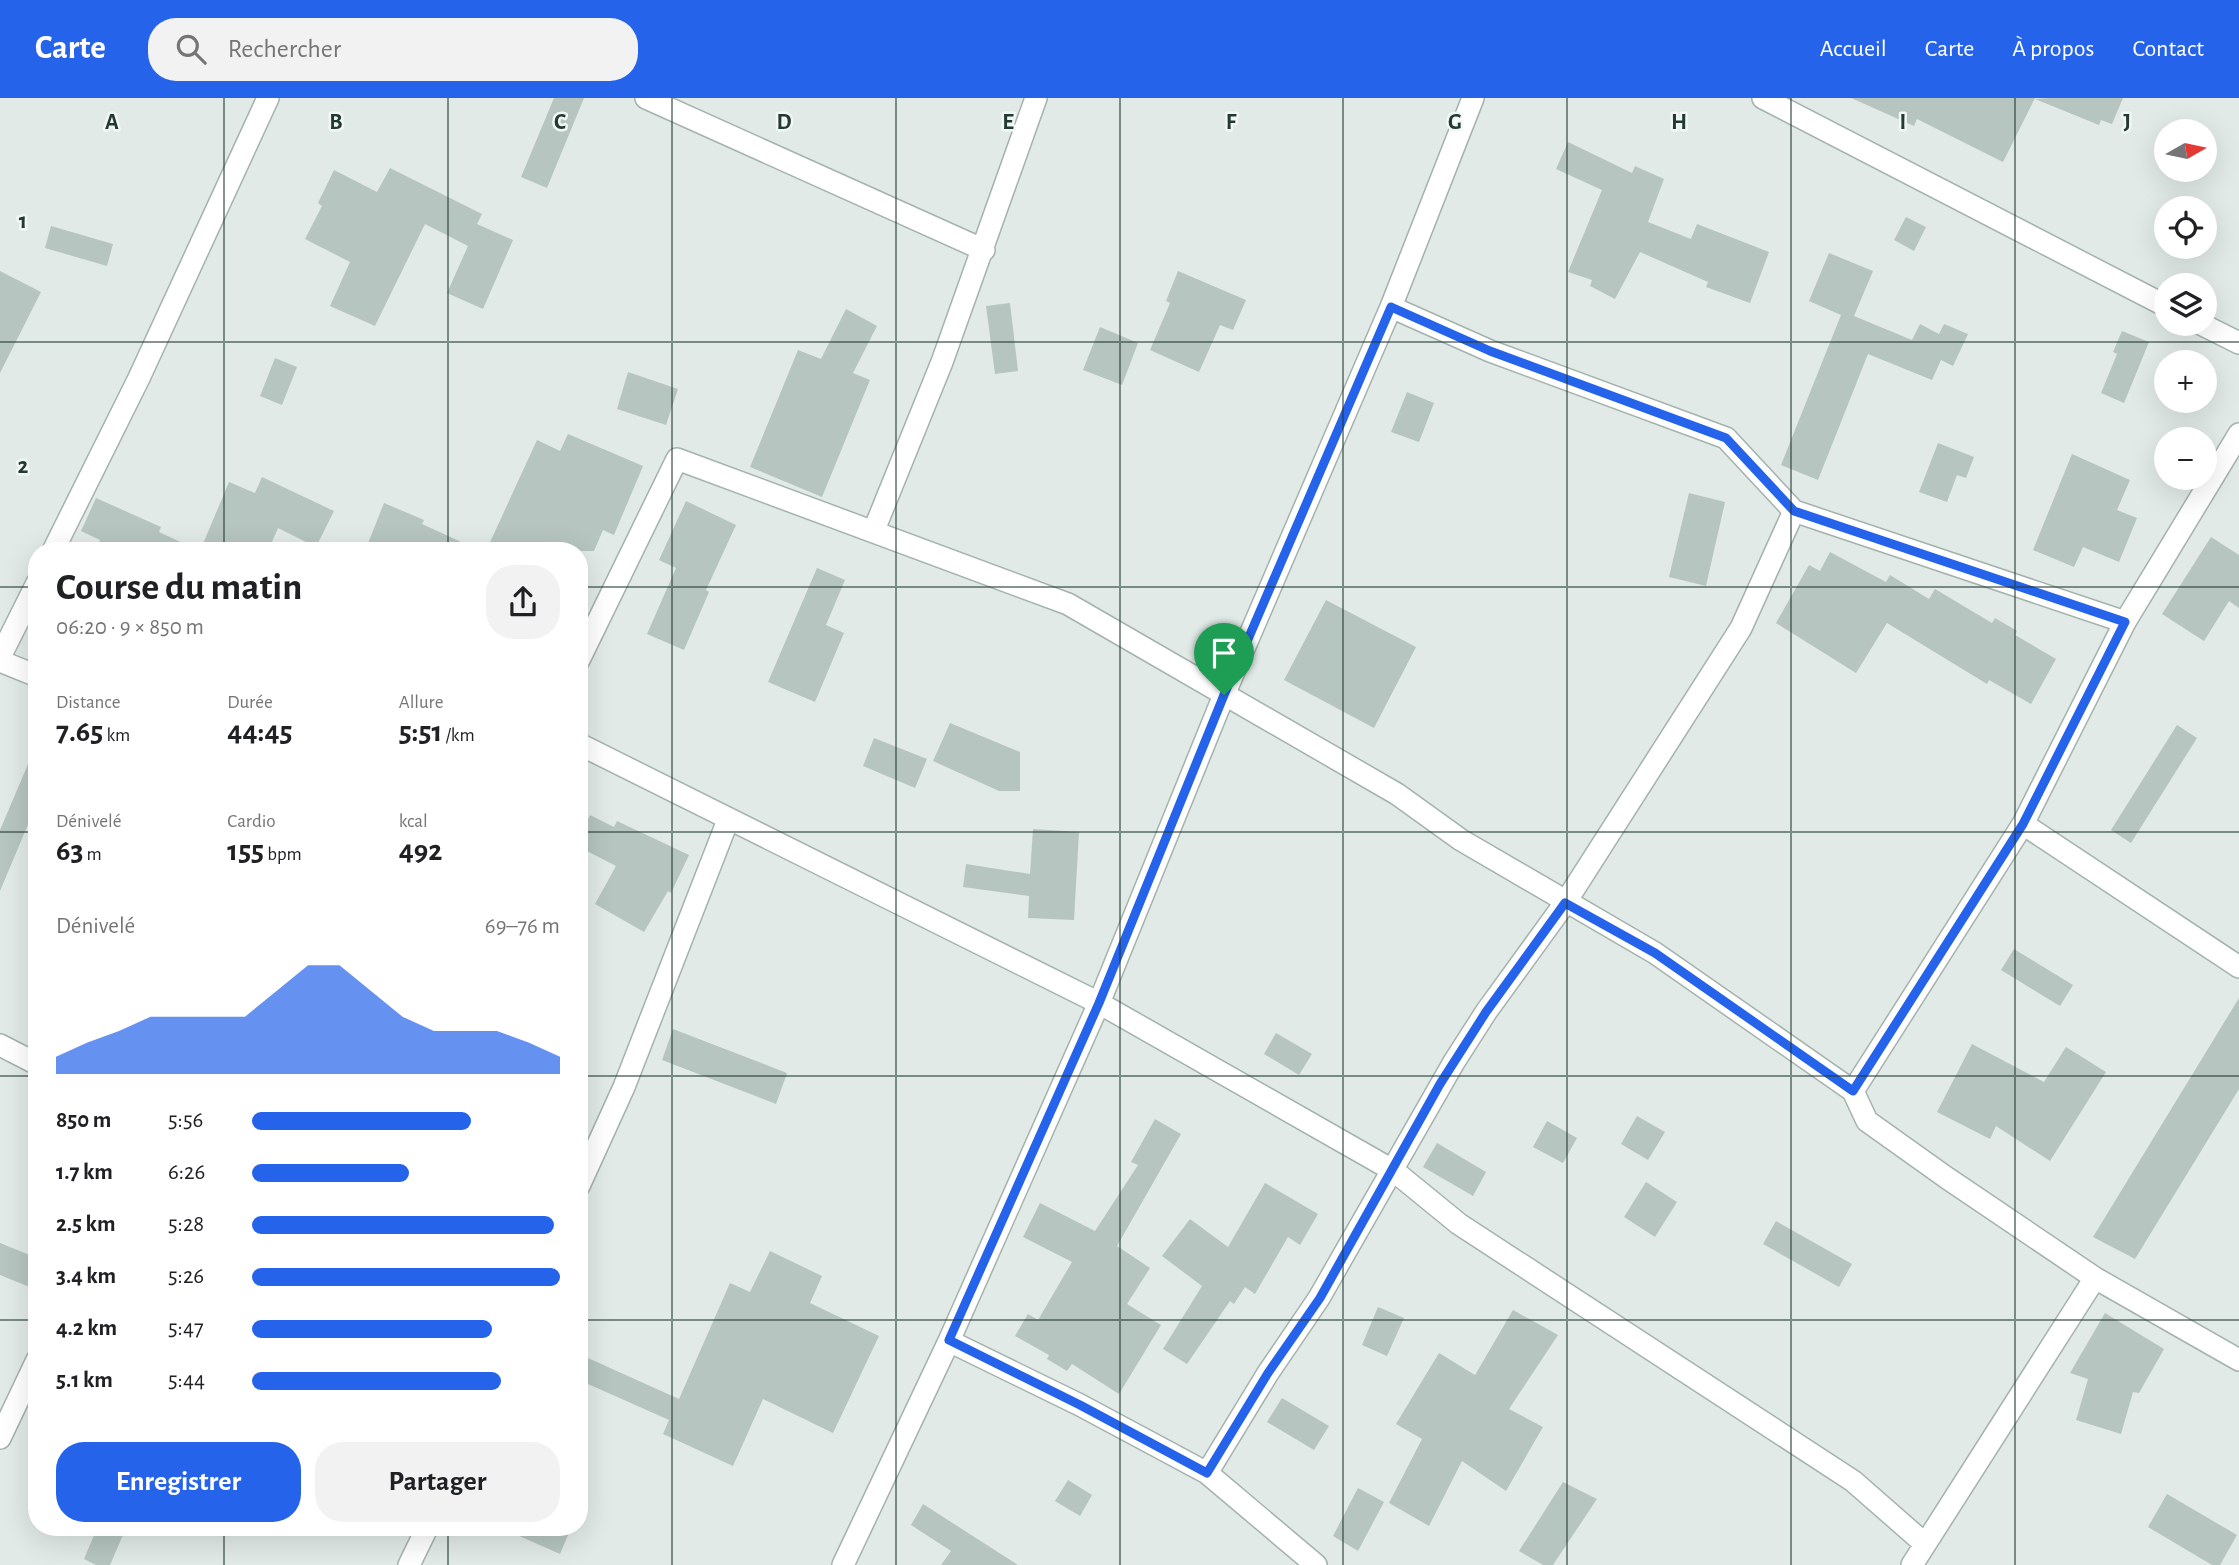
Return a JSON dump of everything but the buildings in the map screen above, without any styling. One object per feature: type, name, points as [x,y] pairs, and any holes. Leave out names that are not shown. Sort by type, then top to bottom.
[{"type":"street","points":[[57,542],[139,378],[268,98]]},
{"type":"street","points":[[646,98],[984,250]]},
{"type":"street","points":[[874,530],[984,250],[1037,98]]},
{"type":"street","points":[[843,1565],[949,1340],[1099,1003],[1224,695],[1391,307],[1473,98]]},
{"type":"street","points":[[1763,98],[2154,300]]},
{"type":"street","points":[[1391,307],[1490,351],[1726,438],[1794,511],[2125,622]]},
{"type":"street","points":[[2217,332],[2239,343]]},
{"type":"street","points":[[1853,1091],[2023,824],[2125,622],[2239,435]]},
{"type":"street","points":[[588,642],[677,459],[1068,604],[1397,794],[1461,840],[1655,953],[1853,1091],[1867,1121],[2095,1278],[2239,1360]]},
{"type":"street","points":[[1207,1473],[1268,1373],[1320,1298],[1394,1171],[1440,1084],[1486,1012],[1565,903],[1741,628],[1794,511]]},
{"type":"street","points":[[28,601],[0,659],[28,672]]},
{"type":"street","points":[[588,749],[1099,1003],[1394,1171],[1459,1224],[1853,1481],[1925,1544]]},
{"type":"street","points":[[588,1166],[624,1087],[728,820]]},
{"type":"street","points":[[2023,824],[2239,967]]},
{"type":"street","points":[[0,1045],[28,1059]]},
{"type":"street","points":[[1912,1565],[2095,1278]]},
{"type":"street","points":[[949,1340],[1080,1405],[1207,1473],[1316,1565]]},
{"type":"street","points":[[0,1438],[28,1379]]},
{"type":"street","points":[[409,1565],[423,1536]]},
{"type":"route","points":[[1391,307],[1490,351],[1726,438],[1794,511],[1996,581],[2125,622],[2023,824],[2001,862],[1882,1051],[1853,1091],[1655,953],[1565,903],[1486,1012],[1440,1084],[1394,1171],[1320,1298],[1268,1373],[1207,1473],[1080,1405],[949,1340],[1099,1003],[1224,695],[1391,307]]}]
